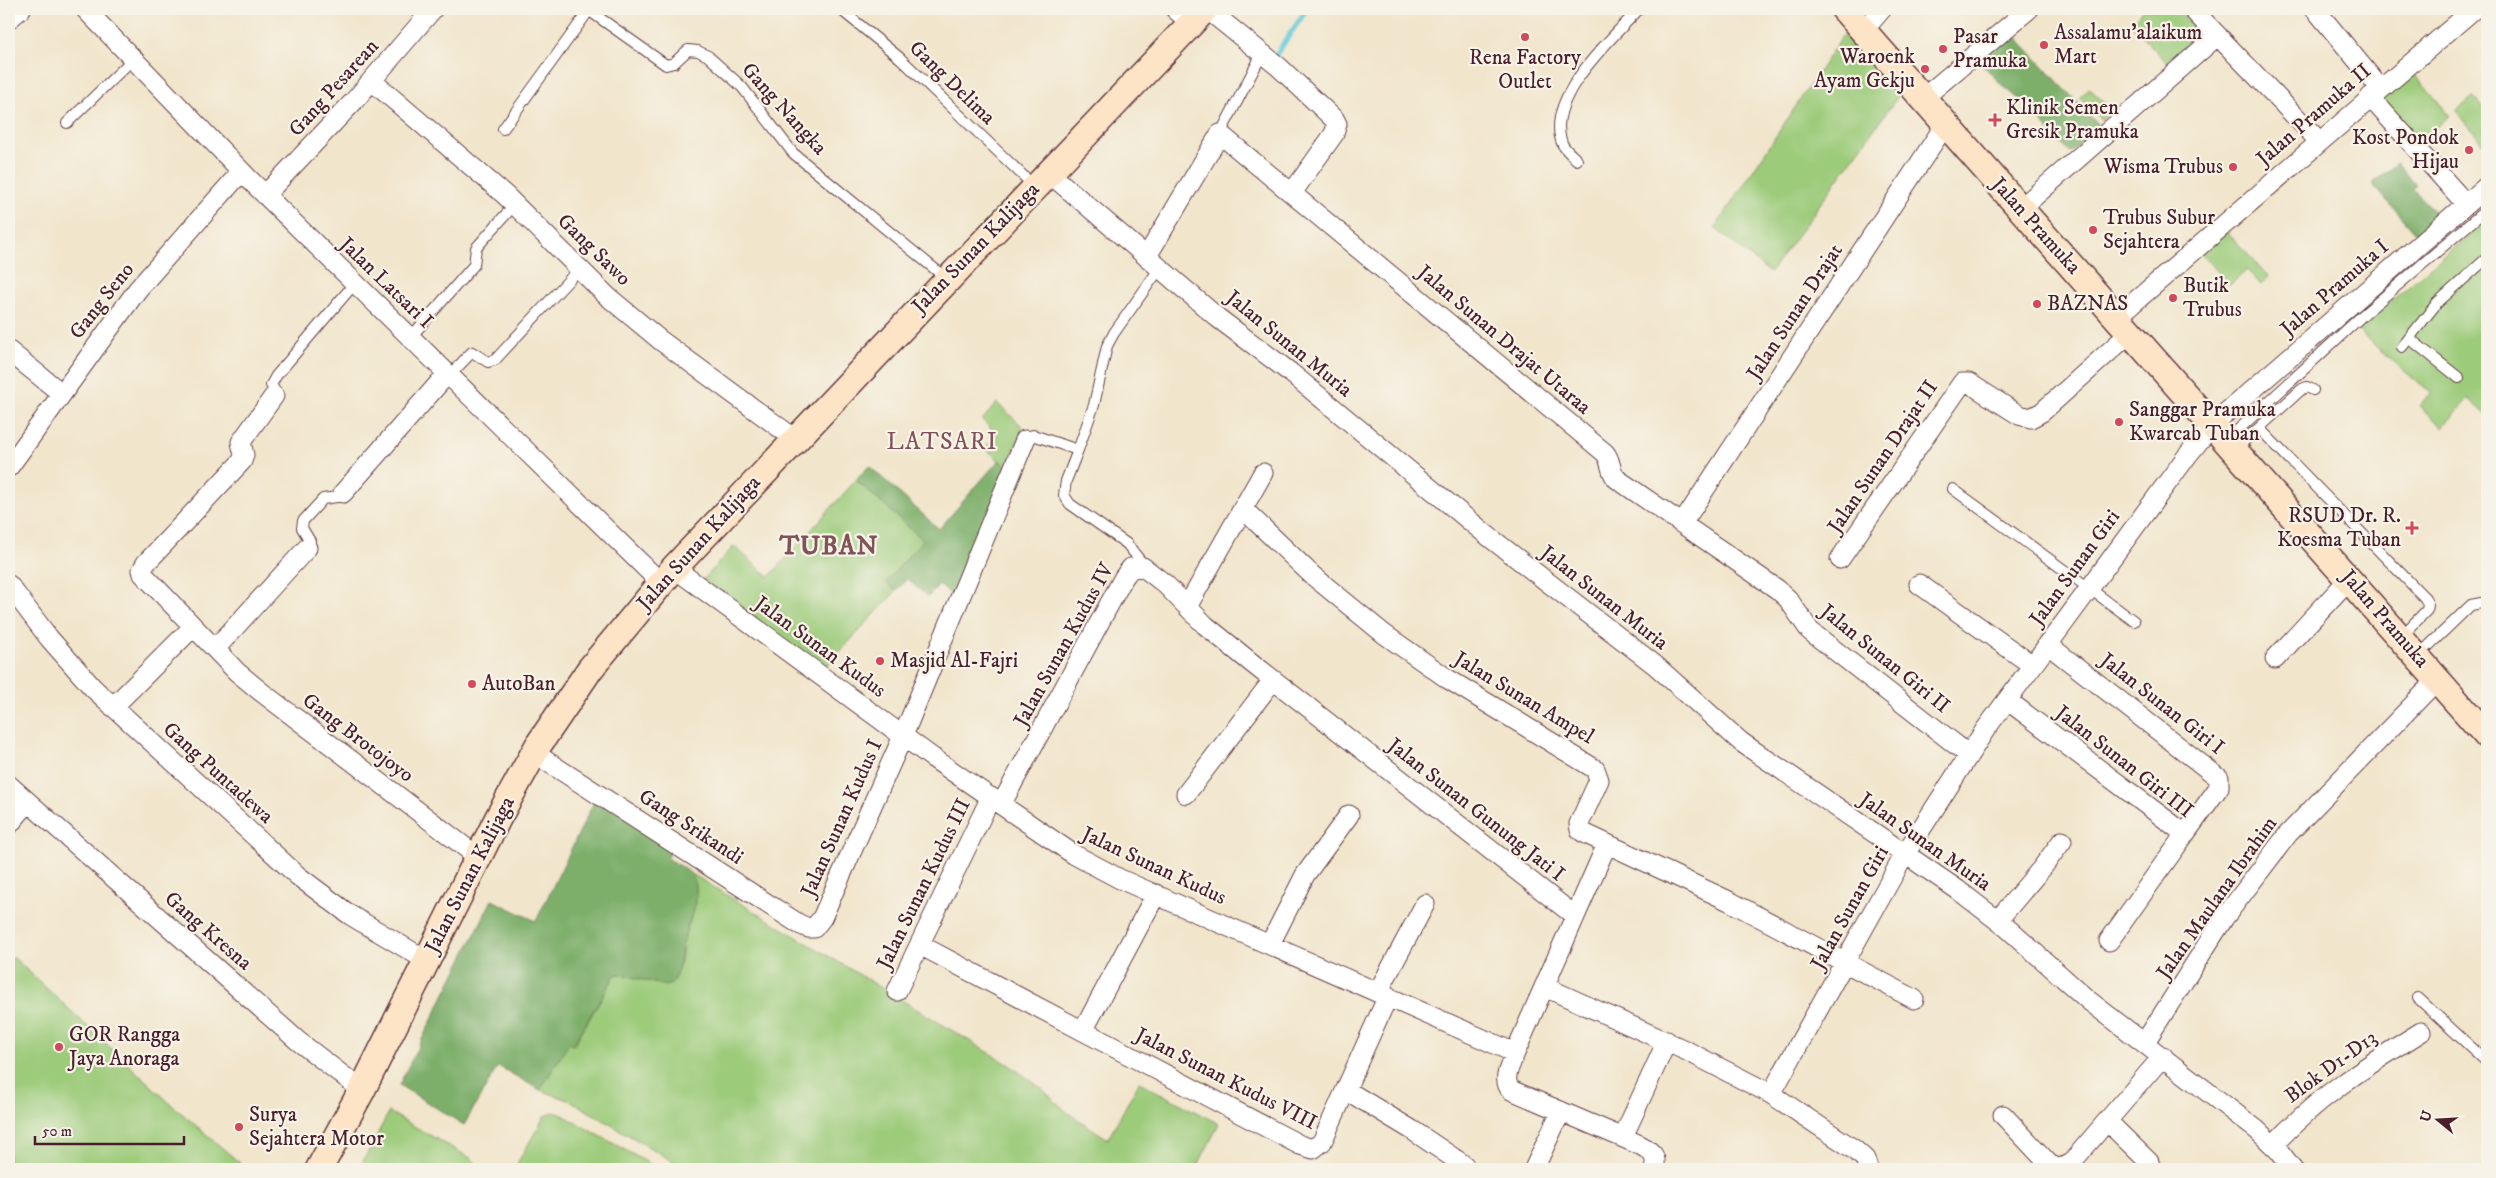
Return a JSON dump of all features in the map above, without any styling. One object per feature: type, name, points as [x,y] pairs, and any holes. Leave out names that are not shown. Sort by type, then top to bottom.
[{"type":"main road","name":"Jalan Pramuka","points":[[1844,9],[1945,126],[2124,324],[2487,736]]},
{"type":"main road","name":"Jalan Sunan Kalijaga","points":[[319,1169],[362,1090],[478,857],[534,753],[581,682],[667,576],[1042,180],[1194,12]]},
{"type":"street","points":[[9,19],[22,9]]},
{"type":"street","name":"Jalan Latsari I","points":[[85,9],[241,172],[410,338],[667,576]]},
{"type":"street","name":"Gang Pesarean","points":[[265,195],[372,81],[434,9]]},
{"type":"street","points":[[1863,31],[1882,9]]},
{"type":"street","points":[[1922,99],[2029,9]]},
{"type":"street","points":[[2192,9],[2319,141]]},
{"type":"street","points":[[2315,9],[2375,92],[2466,204]]},
{"type":"street","name":"Jalan Pramuka II","points":[[2124,324],[2319,141],[2375,92],[2452,16],[2474,9]]},
{"type":"street","points":[[1194,12],[1279,67],[1332,115],[1337,124],[1334,134],[1292,193]]},
{"type":"street","points":[[2020,209],[2217,36]]},
{"type":"street","name":"Gang Sawo","points":[[372,81],[468,161],[515,204],[607,296],[653,334],[795,439]]},
{"type":"street","name":"Jalan Sunan Drajat","points":[[1682,524],[1945,126]]},
{"type":"street","points":[[1154,262],[1220,134]]},
{"type":"street","name":"Jalan Sunan Drajat Utaraa","points":[[1220,134],[1605,453],[1609,458],[1611,473],[1616,479],[1682,524]]},
{"type":"street","name":"Gang Seno","points":[[9,467],[138,289],[241,172]]},
{"type":"street","name":"Jalan Sunan Muria","points":[[1042,180],[1154,262],[1488,536],[1655,665],[1741,742],[1998,920],[2088,1000],[2163,1056]]},
{"type":"street","name":"Jalan Pramuka I","points":[[2225,438],[2466,204],[2487,186]]},
{"type":"street","name":"Jalan Sunan Drajat II","points":[[1840,559],[1962,383],[1969,383],[2019,415],[2031,418],[2042,412],[2124,324]]},
{"type":"street","points":[[9,351],[61,393]]},
{"type":"street","points":[[344,493],[448,375]]},
{"type":"street","name":"Gang Brotojoyo","points":[[274,396],[241,442],[244,455],[242,461],[143,566],[142,571],[145,578],[215,649],[272,702],[478,857]]},
{"type":"street","name":"Jalan Sunan Giri","points":[[1771,1094],[1905,854],[1969,754],[2154,498],[2225,438]]},
{"type":"street","name":"Jalan Sunan Kudus I","points":[[822,918],[903,736],[1025,440]]},
{"type":"street","points":[[1187,607],[1263,474]]},
{"type":"street","name":"Jalan Sunan Ampel","points":[[1243,509],[1332,592],[1384,634],[1448,678],[1595,769],[1598,780],[1580,821],[1579,828],[1607,844],[1729,901],[1914,999]]},
{"type":"street","name":"Jalan Sunan Giri II","points":[[1682,524],[1777,589],[1788,599],[1810,631],[1969,754]]},
{"type":"street","points":[[215,649],[307,548]]},
{"type":"street","name":"Jalan Sunan Kudus IV","points":[[996,801],[1124,577],[1131,568],[1139,566],[1146,568],[1187,607],[1273,680],[1349,740]]},
{"type":"street","name":"Jalan Sunan Kudus","points":[[667,576],[1085,861],[1516,1053]]},
{"type":"street","points":[[2275,659],[2349,578]]},
{"type":"street","points":[[1919,584],[2032,665]]},
{"type":"street","name":"Gang Puntadewa","points":[[9,585],[73,667],[113,707],[314,890],[350,915],[426,960]]},
{"type":"street","points":[[113,707],[193,627]]},
{"type":"street","name":"Jalan Sunan Giri I","points":[[2047,644],[2218,776],[2221,782],[2219,787],[2185,834]]},
{"type":"street","name":"Jalan Maulana Ibrahim","points":[[2145,1042],[2224,918],[2278,847],[2310,810],[2438,679]]},
{"type":"street","points":[[1186,794],[1273,680]]},
{"type":"street","name":"Jalan Sunan Giri III","points":[[2007,700],[2185,834],[2109,941]]},
{"type":"street","name":"Jalan Sunan Gunung Jati I","points":[[1349,740],[1575,916]]},
{"type":"street","name":"Gang Srikandi","points":[[534,753],[805,928],[814,928],[822,918]]},
{"type":"street","name":"Gang Kresna","points":[[9,785],[298,1041],[362,1090]]},
{"type":"street","name":"Jalan Sunan Kudus III","points":[[897,991],[996,801]]},
{"type":"street","points":[[9,824],[28,802]]},
{"type":"street","points":[[1270,944],[1305,875],[1348,815]]},
{"type":"street","points":[[1998,920],[2062,841]]},
{"type":"street","points":[[1607,844],[1516,1053],[1506,1078],[1507,1087],[1623,1137],[1653,1154],[1656,1159],[1654,1169]]},
{"type":"street","points":[[920,945],[1083,1031],[1156,894]]},
{"type":"street","name":"Jalan Sunan Kudus VIII","points":[[1083,1031],[1310,1148],[1316,1148],[1322,1142],[1346,1090],[1383,994],[1425,904]]},
{"type":"street","points":[[1545,987],[1667,1041],[1771,1094],[1855,1150],[1865,1159],[1868,1169]]},
{"type":"street","name":"Blok D1-D13","points":[[2273,1145],[2310,1108],[2338,1085],[2421,1032]]},
{"type":"street","points":[[1623,1137],[1667,1041]]},
{"type":"street","points":[[2003,1115],[2049,1164],[2059,1169],[2071,1164],[2163,1056],[2243,1118],[2273,1145],[2293,1169]]},
{"type":"street","points":[[1346,1090],[1412,1130],[1464,1165]]},
{"type":"street","points":[[1534,1169],[1561,1111]]},
{"type":"street","points":[[2107,1121],[2149,1162],[2151,1169]]},
{"type":"lane","points":[[503,129],[589,9]]},
{"type":"lane","name":"Gang Nangka","points":[[589,9],[666,65],[674,63],[688,50],[698,51],[708,56],[742,87],[783,141],[801,160],[947,279]]},
{"type":"lane","name":"Gang Delima","points":[[840,9],[1042,180]]},
{"type":"lane","points":[[1577,160],[1563,145],[1559,133],[1559,118],[1562,104],[1571,88],[1594,58],[1639,9]]},
{"type":"lane","points":[[1220,134],[1263,55]]},
{"type":"lane","points":[[67,123],[133,59]]},
{"type":"lane","points":[[410,338],[474,265],[476,248],[515,204]]},
{"type":"lane","points":[[2225,438],[2487,209]]},
{"type":"lane","points":[[2402,347],[2436,303],[2487,258]]},
{"type":"lane","points":[[1146,568],[1127,544],[1070,504],[1064,495],[1066,481],[1094,405],[1107,346],[1154,262]]},
{"type":"lane","points":[[448,375],[472,352],[488,362],[495,360],[579,270]]},
{"type":"lane","points":[[274,396],[275,391],[271,385],[276,376],[355,284]]},
{"type":"lane","points":[[2409,338],[2459,378]]},
{"type":"lane","points":[[2225,438],[2259,428],[2302,389],[2308,387],[2313,390]]},
{"type":"lane","points":[[2259,428],[2427,601],[2428,608],[2409,647]]},
{"type":"lane","points":[[1025,440],[1031,435],[1078,450]]},
{"type":"lane","points":[[1953,489],[2134,621]]},
{"type":"lane","points":[[307,548],[310,541],[302,528],[302,523],[323,500],[337,497],[344,493]]},
{"type":"lane","points":[[2409,647],[2471,605],[2481,604],[2487,606]]},
{"type":"lane","points":[[2418,998],[2487,1062]]},
{"type":"green space","points":[[2144,9],[2177,9],[2203,36],[2171,67],[2130,23]]},
{"type":"green space","points":[[2009,29],[2100,127],[2070,153],[2024,103],[2002,85],[1976,58]]},
{"type":"green space","points":[[1843,35],[1899,95],[1770,273],[1715,228]]},
{"type":"green space","points":[[2410,68],[2450,116],[2418,142],[2377,96]]},
{"type":"green space","points":[[2089,88],[2112,110],[2101,120],[2079,98]]},
{"type":"green space","points":[[2473,97],[2487,113],[2487,147],[2456,111]]},
{"type":"green space","points":[[2396,163],[2416,185],[2413,189],[2438,216],[2417,234],[2372,184]]},
{"type":"green space","points":[[2487,219],[2487,416],[2468,399],[2443,427],[2419,406],[2430,393],[2357,330]]},
{"type":"green space","points":[[2227,232],[2269,277],[2261,285],[2247,270],[2230,285],[2202,254]]},
{"type":"green space","points":[[997,403],[1023,427],[1007,467],[985,448],[997,435],[982,420]]},
{"type":"green space","points":[[999,460],[1007,467],[955,598],[939,584],[928,597],[907,579],[896,591],[886,582],[923,540],[856,480],[869,466],[939,529]]},
{"type":"green space","points":[[856,480],[923,540],[886,582],[896,591],[823,670],[702,581],[734,546],[769,577]]},
{"type":"green space","points":[[596,798],[673,848],[667,858],[686,870],[694,879],[696,895],[694,910],[684,939],[677,973],[671,984],[666,986],[621,974],[615,975],[573,1045],[569,1043],[540,1090],[498,1066],[464,1125],[399,1085],[492,900],[536,921]]},
{"type":"green space","points":[[692,874],[1008,1064],[1040,1087],[1068,1113],[1108,1139],[1139,1082],[1219,1124],[1196,1169],[686,1169],[571,1101],[540,1090],[569,1042],[574,1045],[615,975],[621,974],[662,985],[671,984],[681,961],[683,941],[693,912],[696,895]]},
{"type":"green space","name":"GOR Rangga Jaya Anoraga","points":[[13,957],[173,1106],[247,1169],[9,1169],[9,963]]},
{"type":"green space","points":[[389,1112],[472,1159],[481,1169],[359,1169]]},
{"type":"green space","points":[[553,1112],[561,1114],[659,1169],[514,1169],[544,1117]]},
{"type":"waterway","points":[[1273,59],[1307,9]]},
{"type":"place","name":"Rena Factory Outlet","points":[[1525,37]]},
{"type":"place","name":"Assalamu'alaikum Mart","points":[[2044,45]]},
{"type":"place","name":"Pasar Pramuka","points":[[1943,49]]},
{"type":"place","name":"Waroenk Ayam Gekju","points":[[1925,69]]},
{"type":"place","name":"Klinik Semen Gresik Pramuka","points":[[1995,120]]},
{"type":"place","name":"Kost Pondok Hijau","points":[[2469,150]]},
{"type":"place","name":"Wisma Trubus","points":[[2233,167]]},
{"type":"place","name":"Trubus Subur Sejahtera","points":[[2093,230]]},
{"type":"place","name":"Butik Trubus","points":[[2173,298]]},
{"type":"place","name":"BAZNAS","points":[[2037,304]]},
{"type":"place","name":"Sanggar Pramuka Kwarcab Tuban","points":[[2119,422]]},
{"type":"place","name":"RSUD Dr. R. Koesma Tuban","points":[[2412,528]]},
{"type":"place","name":"Masjid Al-Fajri","points":[[880,661]]},
{"type":"place","name":"AutoBan","points":[[472,684]]},
{"type":"place","name":"GOR Rangga Jaya Anoraga","points":[[59,1047]]},
{"type":"place","name":"Surya Sejahtera Motor","points":[[239,1127]]},
{"type":"district","name":"LATSARI","points":[[942,442]]},
{"type":"district","name":"TUBAN","points":[[829,546]]}]
